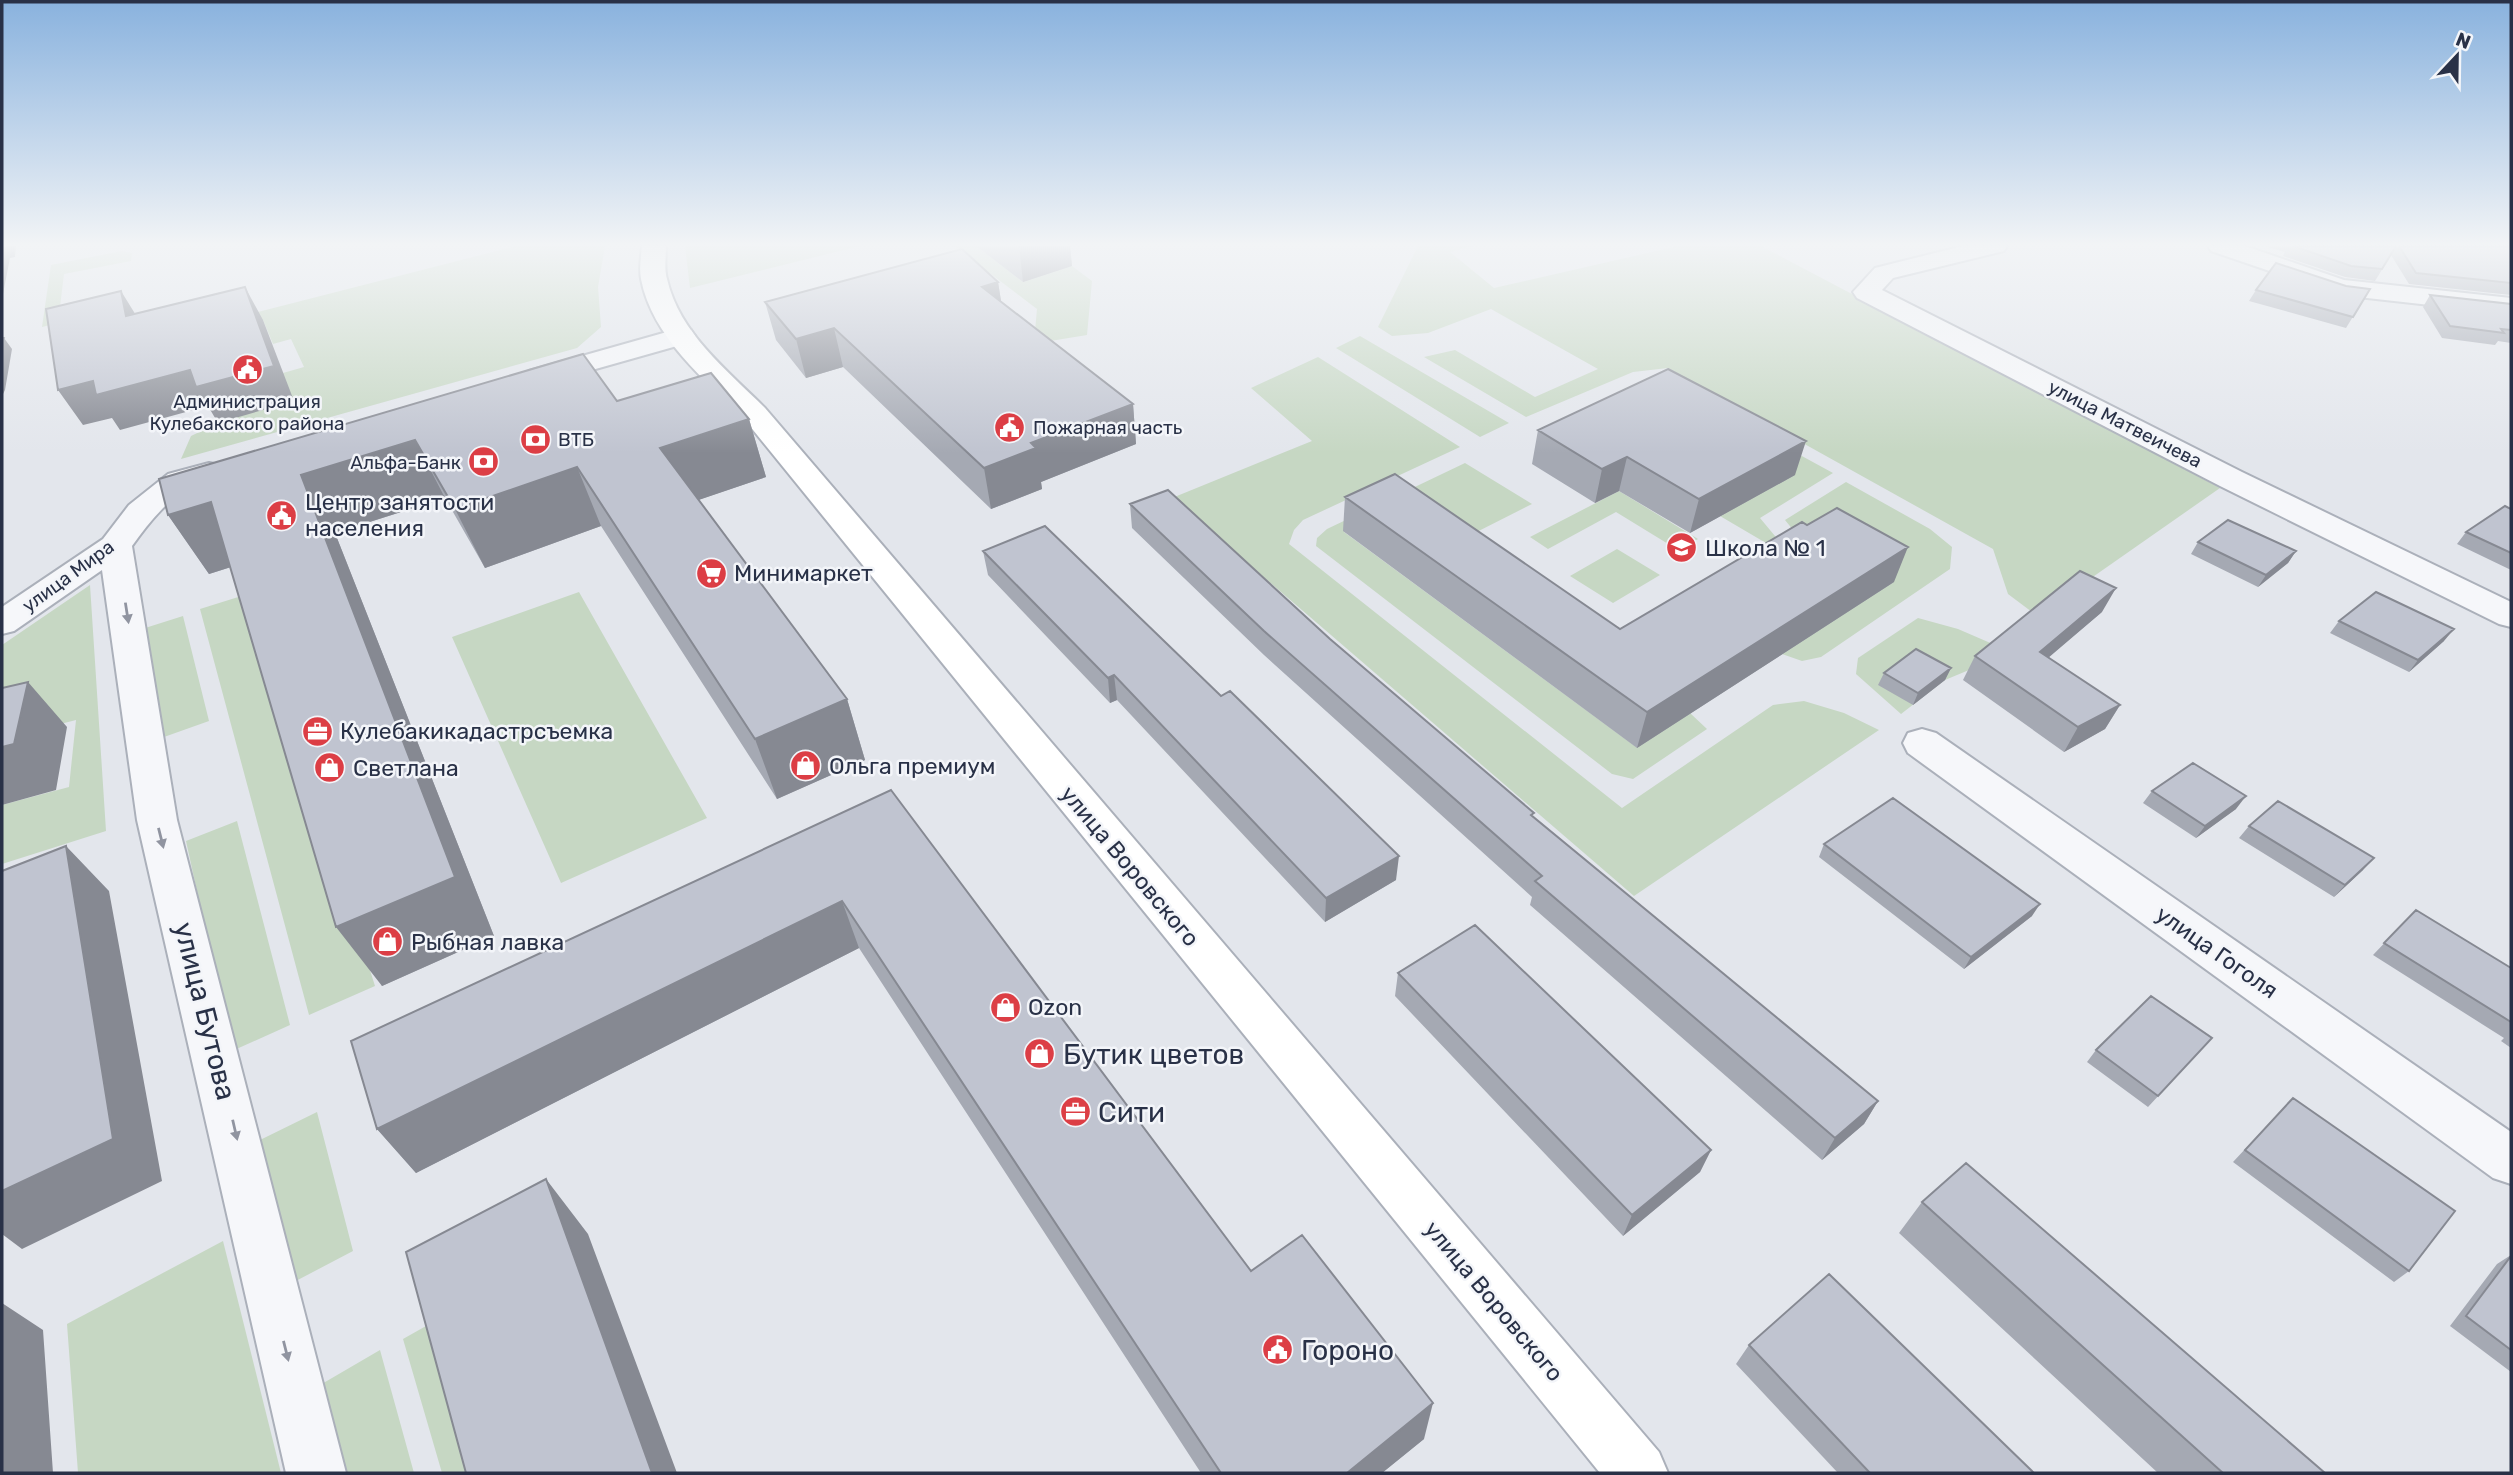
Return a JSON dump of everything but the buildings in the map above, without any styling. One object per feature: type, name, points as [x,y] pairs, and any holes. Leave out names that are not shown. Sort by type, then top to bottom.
[{"type":"street","name":"улица Воровского","points":[[669,315],[681,336],[755,414],[1638,1473]]},
{"type":"street","name":"улица Матвеичева","points":[[1911,315],[2231,479],[2511,616]]},
{"type":"street","points":[[510,385],[681,336]]},
{"type":"street","name":"улица Мира","points":[[2,623],[115,546],[139,512],[179,481],[232,466]]},
{"type":"street","name":"улица Бутова","points":[[115,546],[157,820],[316,1473]]},
{"type":"street","name":"улица Гоголя","points":[[1922,743],[2511,1161]]},
{"type":"green space","points":[[44,315],[59,315],[58,323],[42,327]]},
{"type":"green space","points":[[246,315],[600,315],[601,327],[577,348],[181,459],[191,436],[218,423],[283,373],[304,367],[291,339],[273,344],[263,320],[187,330]]},
{"type":"green space","points":[[1036,315],[1089,315],[1087,335],[1038,343],[1035,331]]},
{"type":"green space","points":[[1384,315],[1476,315],[1428,333],[1392,336],[1378,327]]},
{"type":"green space","points":[[1501,315],[1892,315],[2220,488],[2067,595],[2040,618],[2008,594],[1993,549],[1668,368],[1633,372],[1526,417],[1424,357],[1455,350],[1535,397],[1598,369]]},
{"type":"green space","points":[[1360,336],[1509,423],[1480,437],[1336,348]]},
{"type":"green space","points":[[1318,357],[1460,447],[1303,520],[1294,530],[1289,544],[1622,808],[1773,705],[1804,701],[1844,713],[1879,730],[1634,896],[1172,498],[1312,441],[1251,388]]},
{"type":"green space","points":[[1685,392],[1833,473],[1760,518],[1795,560],[1720,516]]},
{"type":"green space","points":[[1465,463],[1532,504],[1447,547],[1344,532],[1636,747],[1690,713],[1707,729],[1633,779],[1612,774],[1316,546],[1317,538],[1327,529]]},
{"type":"green space","points":[[1846,482],[1930,529],[1952,547],[1950,569],[1821,657],[1802,661],[1782,654],[1810,551],[1785,520]]},
{"type":"green space","points":[[1619,491],[1698,539],[1678,550],[1616,512],[1548,549],[1530,537]]},
{"type":"green space","points":[[1617,549],[1660,575],[1613,603],[1570,576]]},
{"type":"green space","points":[[90,585],[106,831],[2,864],[2,805],[69,787],[76,720],[2,739],[2,645]]},
{"type":"green space","points":[[579,592],[707,818],[561,883],[452,637]]},
{"type":"green space","points":[[251,593],[375,986],[309,1015],[200,609]]},
{"type":"green space","points":[[183,616],[209,721],[164,737],[142,629]]},
{"type":"green space","points":[[1918,618],[1958,629],[2002,648],[1981,665],[1945,680],[1901,714],[1856,674],[1858,658]]},
{"type":"green space","points":[[237,821],[290,1025],[232,1051],[186,841]]},
{"type":"green space","points":[[317,1112],[353,1251],[292,1283],[260,1140]]},
{"type":"green space","points":[[223,1241],[281,1473],[78,1473],[67,1324]]},
{"type":"green space","points":[[449,1313],[495,1473],[442,1473],[403,1339]]},
{"type":"green space","points":[[380,1350],[414,1473],[341,1473],[320,1385]]},
{"type":"place","name":"Администрация Кулебакского района","points":[[247,370]]},
{"type":"place","name":"Пожарная часть","points":[[1010,427]]},
{"type":"place","name":"ВТБ","points":[[535,439]]},
{"type":"place","name":"Альфа-Банк","points":[[484,462]]},
{"type":"place","name":"Центр занятости населения","points":[[282,515]]},
{"type":"place","name":"Школа № 1","points":[[1682,548]]},
{"type":"place","name":"Минимаркет","points":[[711,573]]},
{"type":"place","name":"Кулебакикадастрсъемка","points":[[317,731]]},
{"type":"place","name":"Ольга премиум","points":[[806,766]]},
{"type":"place","name":"Светлана","points":[[330,768]]},
{"type":"place","name":"Рыбная лавка","points":[[388,942]]},
{"type":"place","name":"Ozon","points":[[1005,1007]]},
{"type":"place","name":"Бутик цветов","points":[[1040,1054]]},
{"type":"place","name":"Сити","points":[[1075,1112]]},
{"type":"place","name":"Гороно","points":[[1278,1350]]}]
